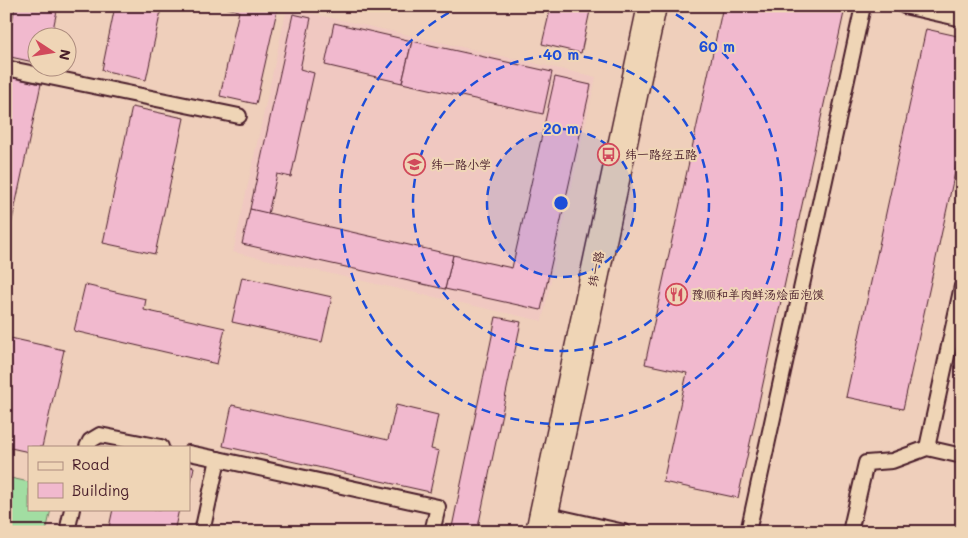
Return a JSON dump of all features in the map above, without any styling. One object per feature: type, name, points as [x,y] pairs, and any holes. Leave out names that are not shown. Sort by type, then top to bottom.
[{"type":"street","name":"纬一路","points":[[542,523],[652,6]]},
{"type":"lane","points":[[748,532],[863,6]]},
{"type":"lane","points":[[904,6],[962,19]]},
{"type":"lane","points":[[6,68],[239,116]]},
{"type":"lane","points":[[927,448],[962,286]]},
{"type":"lane","points":[[88,446],[90,441],[100,435],[156,446]]},
{"type":"lane","points":[[850,532],[866,463],[892,461],[927,448],[962,456]]},
{"type":"lane","points":[[190,452],[438,507],[432,532]]},
{"type":"lane","points":[[202,532],[218,459]]},
{"type":"lane","points":[[67,532],[72,510]]},
{"type":"lane","points":[[542,523],[624,532]]},
{"type":"shaded area","name":"纬一路小学","points":[[287,8],[596,77],[542,321],[233,252]]},
{"type":"green space","points":[[6,477],[28,482],[28,510],[51,510],[46,532],[6,532]]},
{"type":"building","points":[[15,6],[58,6],[53,28],[28,28],[28,61],[6,56]]},
{"type":"building","points":[[115,6],[162,6],[146,80],[102,70]]},
{"type":"building","points":[[227,6],[278,6],[256,104],[220,96],[239,11],[227,8]]},
{"type":"building","points":[[336,6],[366,6],[365,13]]},
{"type":"building","points":[[551,6],[591,6],[581,53],[542,44]]},
{"type":"building","points":[[723,6],[835,6],[845,8],[738,498],[663,482],[687,373],[645,364]]},
{"type":"building","points":[[293,14],[311,18],[300,69],[314,73],[291,177],[277,174],[268,214],[250,209]]},
{"type":"building","points":[[334,23],[412,41],[402,83],[325,65]]},
{"type":"building","points":[[926,29],[962,37],[962,140],[903,409],[846,397]]},
{"type":"building","points":[[412,41],[552,72],[543,114],[402,83]]},
{"type":"building","points":[[6,76],[41,84],[6,249]]},
{"type":"building","points":[[555,77],[591,85],[541,310],[445,289],[453,255],[512,268]]},
{"type":"building","points":[[132,107],[184,118],[155,254],[103,243]]},
{"type":"building","points":[[250,209],[453,255],[445,289],[242,244]]},
{"type":"building","points":[[242,277],[332,297],[322,342],[232,322]]},
{"type":"building","points":[[85,285],[146,299],[144,310],[225,328],[217,364],[74,331]]},
{"type":"building","points":[[496,317],[521,322],[477,532],[451,532]]},
{"type":"building","points":[[6,337],[64,350],[42,446],[28,446],[28,452],[6,447]]},
{"type":"building","points":[[232,405],[388,440],[396,405],[438,415],[431,449],[439,451],[430,492],[223,446]]},
{"type":"building","points":[[190,466],[194,467],[190,487]]},
{"type":"building","points":[[113,510],[179,510],[174,532],[108,532]]},
{"type":"place","name":"纬一路经五路","points":[[609,155]]},
{"type":"place","name":"纬一路小学","points":[[415,165]]},
{"type":"place","name":"豫顺和羊肉鲜汤烩面泡馍","points":[[676,295]]}]
